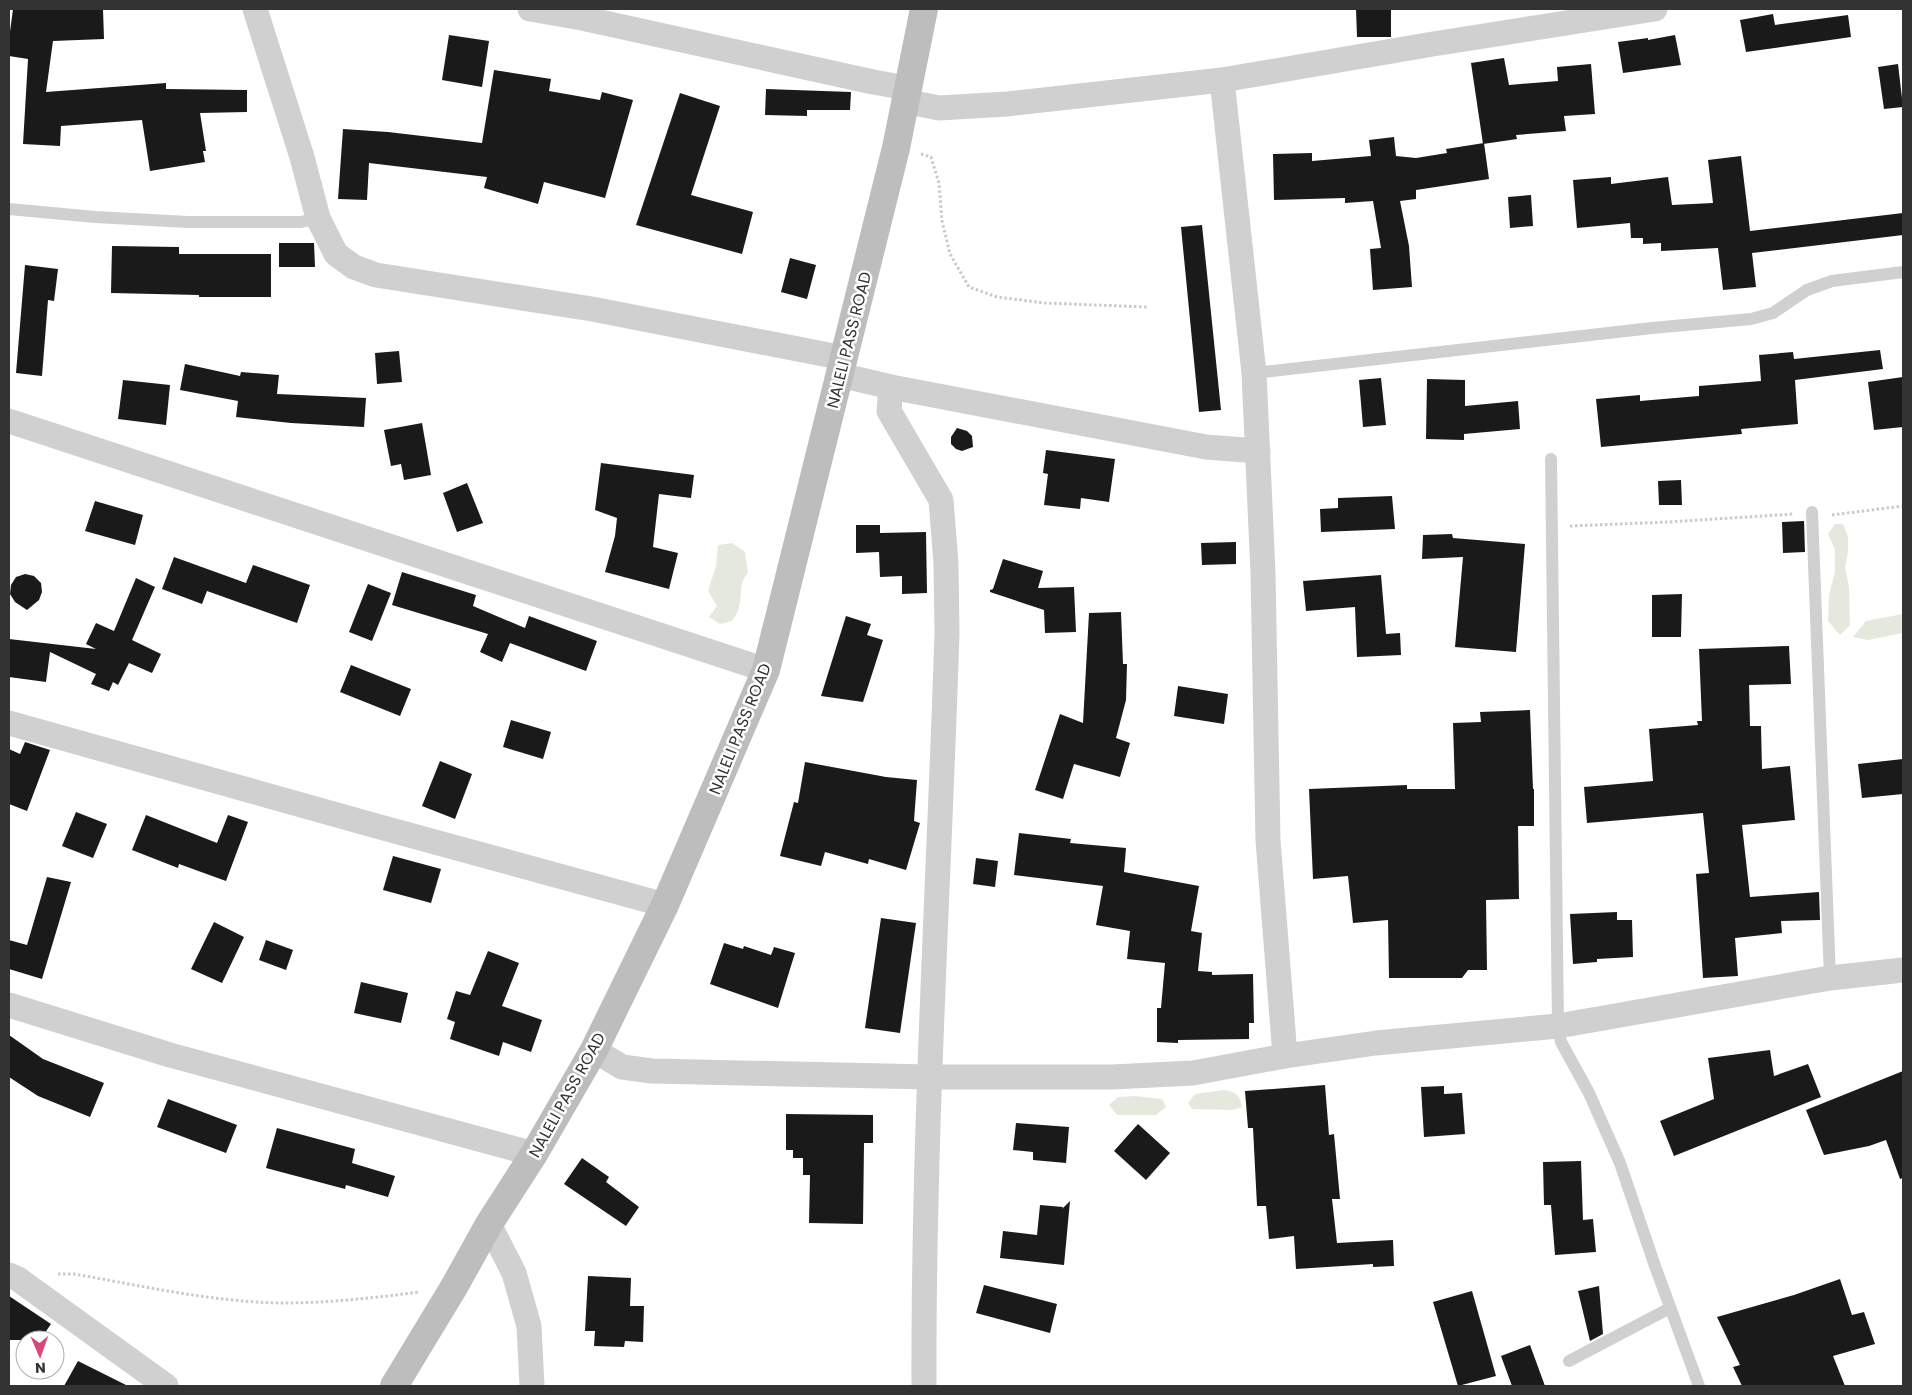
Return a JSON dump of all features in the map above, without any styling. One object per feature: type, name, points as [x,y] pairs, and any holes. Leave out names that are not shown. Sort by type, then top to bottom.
[{"type":"main road","name":"NALELI PASS ROAD","points":[[394,1386],[490,1224],[534,1154],[594,1050],[665,905],[766,670],[896,148],[924,9]]},
{"type":"street","points":[[255,9],[302,158],[318,218],[336,254],[354,267],[376,275],[592,308],[842,366],[891,387],[1206,447],[1258,451]]},
{"type":"street","points":[[530,9],[582,18],[873,82],[938,108],[1007,104],[1222,80],[1443,42],[1655,9]]},
{"type":"street","points":[[1222,80],[1254,373],[1263,573],[1268,840],[1285,1056]]},
{"type":"street","points":[[891,387],[889,411],[941,500],[946,563],[947,642],[930,1077],[924,1298],[924,1386]]},
{"type":"street","points":[[9,421],[766,670]]},
{"type":"street","points":[[9,723],[380,828],[665,905]]},
{"type":"street","points":[[594,1050],[622,1067],[652,1071],[930,1077],[1112,1077],[1193,1073],[1285,1056],[1376,1043],[1558,1026],[1830,978],[1903,970]]},
{"type":"street","points":[[9,1005],[170,1054],[534,1154]]},
{"type":"street","points":[[490,1224],[514,1273],[530,1326],[532,1386]]},
{"type":"street","points":[[9,1276],[18,1279],[166,1386]]},
{"type":"lane","points":[[9,209],[95,217],[188,222],[301,222],[318,218]]},
{"type":"lane","points":[[1254,373],[1652,328],[1751,320],[1773,313],[1807,290],[1832,281],[1903,272]]},
{"type":"lane","points":[[1551,459],[1558,1026],[1561,1042],[1589,1093],[1620,1163],[1699,1386]]},
{"type":"lane","points":[[1812,512],[1830,978]]},
{"type":"lane","points":[[1569,1361],[1670,1308]]},
{"type":"path","points":[[896,148],[931,157],[939,183],[942,221],[950,254],[969,287],[997,298],[1147,307]]},
{"type":"path","points":[[1552,527],[1668,522],[1812,512],[1830,516],[1903,506]]},
{"type":"path","points":[[56,1274],[74,1274],[206,1297],[282,1303],[355,1300],[454,1287]]},
{"type":"shaded area","points":[[1835,524],[1843,524],[1848,537],[1848,553],[1845,567],[1849,587],[1850,625],[1840,635],[1828,621],[1829,595],[1835,572],[1835,549],[1828,534]]},
{"type":"shaded area","points":[[732,543],[745,552],[748,573],[741,589],[739,609],[732,621],[720,624],[709,617],[717,606],[708,591],[716,566],[718,545]]},
{"type":"shaded area","points":[[1903,614],[1903,633],[1868,640],[1853,637],[1866,621]]},
{"type":"shaded area","points":[[1224,1090],[1237,1095],[1242,1107],[1232,1110],[1192,1109],[1188,1103],[1195,1094]]},
{"type":"shaded area","points":[[1135,1096],[1162,1099],[1166,1107],[1156,1115],[1117,1115],[1109,1105],[1118,1097]]},
{"type":"building","points":[[13,9],[103,9],[104,39],[53,41],[46,92],[166,83],[166,89],[247,90],[247,112],[200,113],[206,151],[203,151],[205,162],[150,171],[142,120],[61,126],[60,146],[23,144],[28,59],[9,56]]},
{"type":"building","points":[[1356,9],[1391,9],[1391,37],[1357,37]]},
{"type":"building","points":[[1773,14],[1775,25],[1848,15],[1851,37],[1746,52],[1740,20]]},
{"type":"building","points":[[449,35],[489,41],[482,87],[442,80]]},
{"type":"building","points":[[1675,35],[1681,65],[1623,73],[1618,42],[1648,38],[1648,40]]},
{"type":"building","points":[[1504,58],[1509,85],[1558,81],[1557,67],[1591,64],[1595,114],[1564,116],[1566,131],[1516,135],[1517,139],[1483,144],[1471,63]]},
{"type":"building","points":[[1898,64],[1903,107],[1884,109],[1878,67]]},
{"type":"building","points":[[494,70],[551,79],[549,91],[600,100],[602,92],[633,100],[605,198],[544,182],[538,204],[484,188],[487,177],[369,163],[367,200],[338,199],[343,129],[388,132],[482,143]]},
{"type":"building","points":[[766,89],[851,92],[850,110],[807,110],[807,116],[765,115]]},
{"type":"building","points":[[680,93],[720,106],[691,195],[753,212],[742,254],[636,225]]},
{"type":"building","points":[[1394,137],[1396,156],[1416,158],[1447,153],[1446,149],[1484,143],[1489,179],[1416,190],[1416,199],[1400,201],[1409,246],[1412,287],[1373,290],[1370,249],[1381,248],[1373,201],[1345,203],[1345,198],[1274,200],[1273,154],[1312,153],[1312,161],[1371,156],[1369,140]]},
{"type":"building","points":[[1741,156],[1750,231],[1903,213],[1903,235],[1752,253],[1756,287],[1723,290],[1718,248],[1661,251],[1661,243],[1643,244],[1643,238],[1631,238],[1630,223],[1577,228],[1573,180],[1611,177],[1611,184],[1668,177],[1672,205],[1713,203],[1708,160]]},
{"type":"building","points":[[1531,195],[1533,226],[1510,228],[1508,197]]},
{"type":"building","points":[[1202,225],[1221,410],[1199,412],[1181,227]]},
{"type":"building","points":[[279,243],[314,243],[315,267],[279,267]]},
{"type":"building","points":[[112,246],[179,247],[179,254],[271,254],[271,297],[199,297],[199,295],[111,293]]},
{"type":"building","points":[[790,258],[816,265],[807,299],[781,292]]},
{"type":"building","points":[[25,265],[58,269],[54,301],[48,300],[42,376],[16,373]]},
{"type":"building","points":[[1880,350],[1883,369],[1795,380],[1798,424],[1741,429],[1742,434],[1601,447],[1596,399],[1640,395],[1640,401],[1699,396],[1699,386],[1761,381],[1759,355],[1793,352],[1794,359]]},
{"type":"building","points":[[399,351],[402,382],[377,384],[375,353]]},
{"type":"building","points":[[185,364],[240,376],[241,372],[279,375],[277,394],[366,398],[364,427],[291,423],[236,417],[238,401],[180,390]]},
{"type":"building","points":[[1903,377],[1903,427],[1874,430],[1868,382]]},
{"type":"building","points":[[1381,378],[1386,425],[1363,427],[1359,380]]},
{"type":"building","points":[[1427,379],[1465,380],[1465,406],[1518,401],[1520,429],[1464,434],[1464,440],[1426,439]]},
{"type":"building","points":[[123,380],[170,385],[166,425],[118,419]]},
{"type":"building","points":[[422,423],[431,475],[404,480],[401,464],[391,466],[384,430]]},
{"type":"building","points":[[957,428],[967,431],[972,436],[973,447],[962,451],[956,449],[951,444],[951,437]]},
{"type":"building","points":[[1046,450],[1115,459],[1109,502],[1081,498],[1080,509],[1044,505],[1048,474],[1043,473]]},
{"type":"building","points":[[601,463],[694,475],[691,498],[659,494],[653,547],[678,553],[669,589],[605,572],[615,536],[617,518],[595,510]]},
{"type":"building","points":[[1681,480],[1682,505],[1659,505],[1658,481]]},
{"type":"building","points":[[467,483],[483,523],[457,532],[443,493]]},
{"type":"building","points":[[1392,496],[1395,529],[1321,532],[1320,509],[1338,508],[1338,498]]},
{"type":"building","points":[[95,501],[143,515],[135,545],[85,531]]},
{"type":"building","points":[[1804,521],[1805,552],[1783,553],[1782,522]]},
{"type":"building","points":[[856,525],[880,525],[880,533],[926,532],[927,593],[902,594],[902,576],[880,577],[879,552],[856,553]]},
{"type":"building","points":[[1452,534],[1453,538],[1525,544],[1516,652],[1455,647],[1463,557],[1422,559],[1423,535]]},
{"type":"building","points":[[1236,542],[1236,564],[1202,565],[1201,543]]},
{"type":"building","points":[[174,557],[246,583],[253,565],[310,585],[297,623],[207,591],[202,604],[162,589]]},
{"type":"building","points":[[1003,559],[1043,571],[1038,588],[1074,587],[1076,632],[1045,633],[1044,610],[990,592],[993,589]]},
{"type":"building","points":[[402,572],[476,595],[473,606],[525,628],[529,616],[597,641],[586,671],[510,643],[502,662],[480,652],[488,634],[392,605]]},
{"type":"building","points":[[25,574],[34,576],[41,583],[42,592],[39,600],[27,610],[15,602],[10,594],[11,585],[16,577]]},
{"type":"building","points":[[1381,575],[1386,634],[1400,633],[1401,655],[1357,657],[1355,607],[1306,611],[1303,581]]},
{"type":"building","points":[[136,578],[155,587],[132,640],[161,654],[152,673],[129,663],[118,685],[113,682],[109,691],[91,684],[96,674],[50,652],[46,682],[9,677],[9,639],[96,649],[86,644],[96,623],[114,631]]},
{"type":"building","points":[[368,584],[391,593],[372,641],[349,632]]},
{"type":"building","points":[[1682,594],[1681,637],[1652,637],[1652,595]]},
{"type":"building","points":[[1121,612],[1123,664],[1127,664],[1126,700],[1116,738],[1130,743],[1120,777],[1074,764],[1063,799],[1035,790],[1060,714],[1083,723],[1089,613]]},
{"type":"building","points":[[846,616],[871,624],[867,635],[883,640],[863,702],[821,696]]},
{"type":"building","points":[[1789,646],[1791,684],[1749,685],[1750,726],[1761,726],[1762,769],[1790,766],[1795,820],[1742,825],[1750,897],[1819,892],[1820,920],[1781,921],[1782,933],[1735,938],[1738,976],[1703,978],[1696,874],[1709,873],[1703,813],[1587,823],[1584,787],[1653,781],[1649,729],[1698,725],[1697,721],[1702,721],[1699,649]]},
{"type":"building","points":[[351,665],[411,689],[400,716],[340,692]]},
{"type":"building","points":[[1178,686],[1228,694],[1224,724],[1174,716]]},
{"type":"building","points":[[1530,710],[1534,826],[1518,826],[1519,899],[1486,900],[1487,970],[1468,970],[1462,978],[1389,978],[1388,920],[1353,923],[1348,876],[1313,879],[1309,789],[1407,785],[1407,789],[1455,789],[1453,723],[1481,722],[1480,712]]},
{"type":"building","points":[[511,720],[551,732],[543,759],[503,747]]},
{"type":"building","points":[[25,742],[50,750],[27,811],[9,804],[9,749],[20,754]]},
{"type":"building","points":[[1903,759],[1903,794],[1862,798],[1858,764]]},
{"type":"building","points":[[440,761],[472,774],[455,819],[422,806]]},
{"type":"building","points":[[805,762],[886,777],[917,780],[914,821],[920,823],[906,870],[869,859],[868,864],[825,852],[821,866],[780,856],[794,802],[798,803]]},
{"type":"building","points":[[76,812],[107,824],[93,858],[62,846]]},
{"type":"building","points":[[146,815],[217,843],[228,815],[248,822],[226,881],[179,864],[178,868],[132,850]]},
{"type":"building","points":[[1019,833],[1071,839],[1070,843],[1126,848],[1124,872],[1199,886],[1191,931],[1202,933],[1198,971],[1212,972],[1212,975],[1253,974],[1254,1023],[1249,1023],[1249,1039],[1178,1040],[1178,1043],[1157,1042],[1157,1008],[1161,1008],[1165,963],[1127,959],[1130,931],[1096,925],[1103,886],[1014,875]]},
{"type":"building","points":[[393,856],[441,869],[431,903],[383,890]]},
{"type":"building","points":[[976,858],[998,861],[995,887],[973,884]]},
{"type":"building","points":[[47,877],[71,882],[42,979],[9,969],[9,940],[27,945]]},
{"type":"building","points":[[1617,912],[1617,920],[1632,920],[1633,957],[1597,959],[1597,962],[1573,964],[1570,914]]},
{"type":"building","points":[[881,918],[916,923],[900,1033],[865,1028]]},
{"type":"building","points":[[214,922],[244,937],[222,983],[191,969]]},
{"type":"building","points":[[266,940],[293,950],[286,970],[259,960]]},
{"type":"building","points":[[724,943],[743,949],[744,946],[771,955],[774,947],[795,953],[778,1008],[710,984]]},
{"type":"building","points":[[488,951],[519,963],[502,1006],[542,1020],[531,1052],[503,1042],[499,1056],[450,1039],[455,1022],[447,1019],[456,991],[470,995]]},
{"type":"building","points":[[361,982],[408,993],[401,1023],[354,1013]]},
{"type":"building","points":[[9,1035],[43,1059],[104,1083],[90,1117],[38,1096],[9,1077]]},
{"type":"building","points":[[1770,1050],[1774,1076],[1808,1064],[1821,1097],[1674,1156],[1660,1121],[1714,1099],[1708,1058]]},
{"type":"building","points":[[1903,1071],[1903,1178],[1900,1179],[1886,1140],[1869,1146],[1824,1155],[1806,1110]]},
{"type":"building","points":[[1325,1085],[1329,1135],[1334,1134],[1340,1199],[1332,1199],[1337,1243],[1393,1240],[1394,1266],[1373,1267],[1373,1264],[1296,1269],[1294,1236],[1269,1239],[1266,1206],[1257,1206],[1253,1128],[1248,1128],[1245,1091]]},
{"type":"building","points":[[1444,1086],[1444,1094],[1462,1093],[1465,1134],[1424,1137],[1421,1087]]},
{"type":"building","points":[[168,1099],[237,1125],[226,1153],[157,1127]]},
{"type":"building","points":[[786,1114],[873,1115],[873,1143],[864,1143],[863,1224],[809,1223],[810,1175],[803,1175],[803,1158],[793,1158],[793,1150],[786,1150]]},
{"type":"building","points":[[1016,1123],[1069,1127],[1066,1163],[1033,1160],[1033,1152],[1013,1150]]},
{"type":"building","points":[[1138,1124],[1170,1153],[1146,1180],[1114,1151]]},
{"type":"building","points":[[277,1128],[355,1149],[352,1163],[395,1176],[388,1197],[346,1185],[345,1189],[266,1168]]},
{"type":"building","points":[[582,1158],[609,1177],[606,1182],[639,1207],[626,1226],[564,1184]]},
{"type":"building","points":[[1581,1161],[1583,1220],[1593,1219],[1596,1252],[1555,1255],[1551,1205],[1544,1205],[1543,1162]]},
{"type":"building","points":[[1070,1201],[1064,1265],[1000,1258],[1003,1231],[1037,1235],[1040,1205],[1063,1207],[1062,1209]]},
{"type":"building","points":[[588,1276],[631,1278],[630,1306],[644,1306],[643,1342],[625,1341],[624,1347],[594,1346],[595,1331],[585,1331]]},
{"type":"building","points":[[1840,1279],[1852,1315],[1864,1312],[1875,1344],[1833,1356],[1845,1386],[1742,1386],[1733,1367],[1740,1365],[1717,1317],[1794,1295]]},
{"type":"building","points":[[984,1285],[1057,1304],[1050,1333],[976,1313]]},
{"type":"building","points":[[1599,1286],[1603,1334],[1590,1341],[1578,1291]]},
{"type":"building","points":[[1472,1291],[1496,1376],[1458,1386],[1433,1302]]},
{"type":"building","points":[[9,1296],[51,1324],[47,1330],[15,1330],[15,1340],[9,1340]]},
{"type":"building","points":[[1530,1345],[1545,1386],[1512,1386],[1501,1356]]},
{"type":"building","points":[[78,1361],[128,1386],[64,1386]]}]
